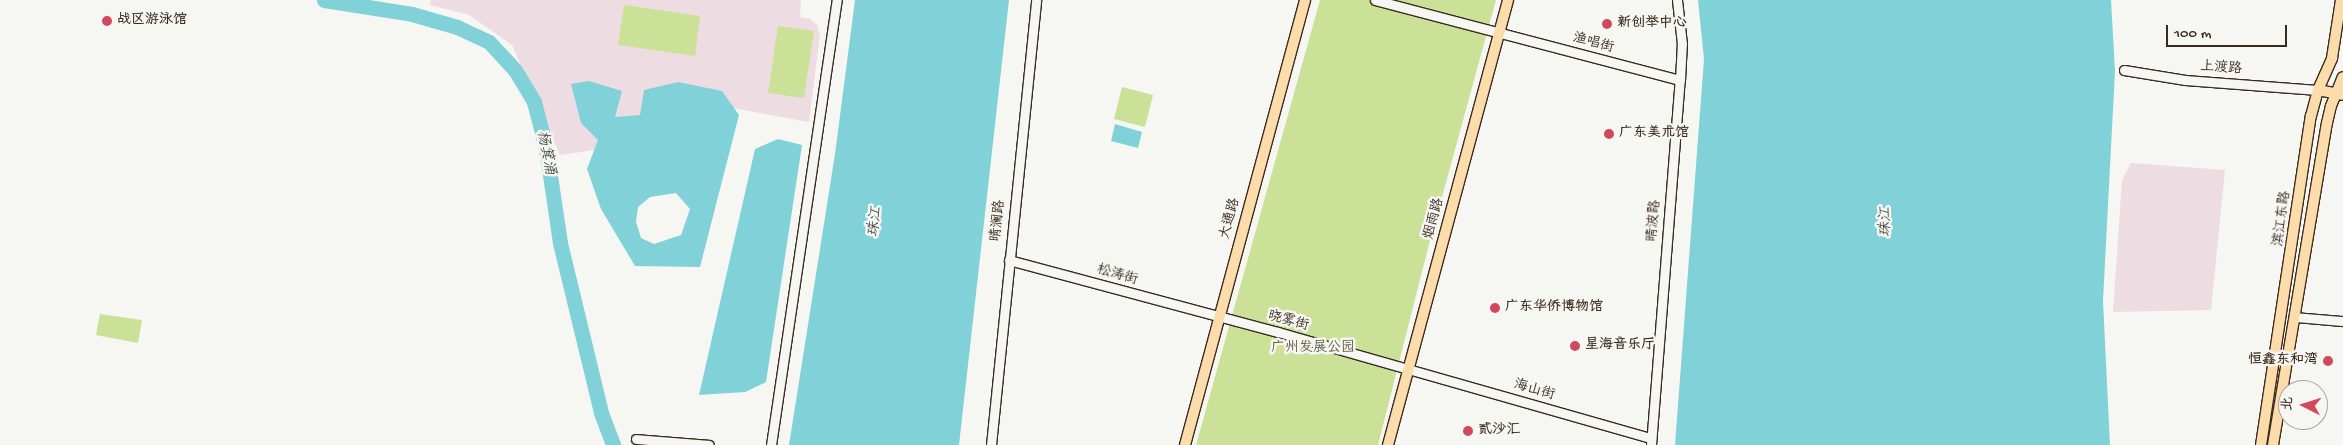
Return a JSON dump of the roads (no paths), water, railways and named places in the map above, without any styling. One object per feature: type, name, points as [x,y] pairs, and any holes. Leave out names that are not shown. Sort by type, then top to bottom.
[{"type":"main road","name":"大通路","points":[[1185,445],[1305,0]]},
{"type":"main road","name":"烟雨路","points":[[1388,445],[1508,0]]},
{"type":"main road","name":"滨江东路","points":[[2262,445],[2310,124],[2318,90],[2332,58],[2341,0]]},
{"type":"main road","name":"滨江东路","points":[[2273,445],[2327,123],[2341,88]]},
{"type":"main road","name":"上渡路","points":[[2318,90],[2341,88]]},
{"type":"street","points":[[771,445],[837,0]]},
{"type":"street","name":"晴澜路","points":[[991,445],[1036,0]]},
{"type":"street","name":"渔唱街","points":[[1375,0],[1680,80]]},
{"type":"street","name":"晴波路","points":[[1651,441],[1680,80],[1682,44],[1677,0]]},
{"type":"street","name":"上渡路","points":[[2124,70],[2185,80],[2318,90]]},
{"type":"street","name":"松涛街","points":[[1009,260],[1218,318]]},
{"type":"street","points":[[2295,317],[2343,321]]},
{"type":"street","name":"晓雾街","points":[[1218,318],[1408,369]]},
{"type":"street","name":"海山街","points":[[1408,369],[1651,441]]},
{"type":"street","points":[[636,439],[709,445]]},
{"type":"water","name":"珠江","points":[[855,0],[1009,0],[959,445],[789,445],[835,154]]},
{"type":"water","name":"珠江","points":[[1698,0],[2111,0],[2115,71],[2103,301],[2110,445],[1675,445],[1704,59]]},
{"type":"water","points":[[589,81],[622,91],[615,117],[640,115],[644,90],[678,82],[722,91],[739,115],[700,267],[635,266],[601,209],[587,169],[598,140],[581,123],[571,84]],"holes":[[[676,193],[690,209],[681,235],[654,244],[641,238],[636,222],[638,207],[650,197]]]},
{"type":"water","points":[[1115,124],[1142,132],[1138,148],[1111,141]]},
{"type":"water","points":[[778,139],[802,145],[766,382],[745,392],[699,395],[755,149]]},
{"type":"waterway","name":"杨箕涌","points":[[324,0],[412,14],[457,27],[489,42],[515,70],[534,102],[546,148],[560,243],[601,413],[613,445]]},
{"type":"place","name":"战区游泳馆","points":[[107,21]]},
{"type":"place","name":"新创举中心","points":[[1607,24]]},
{"type":"place","name":"广东美术馆","points":[[1609,134]]},
{"type":"place","name":"广东华侨博物馆","points":[[1495,308]]},
{"type":"place","name":"星海音乐厅","points":[[1575,346]]},
{"type":"place","name":"恒鑫东和湾","points":[[2328,361]]},
{"type":"place","name":"贰沙汇","points":[[1468,431]]},
{"type":"park label","name":"广州发展公园","points":[[1313,349]]}]
